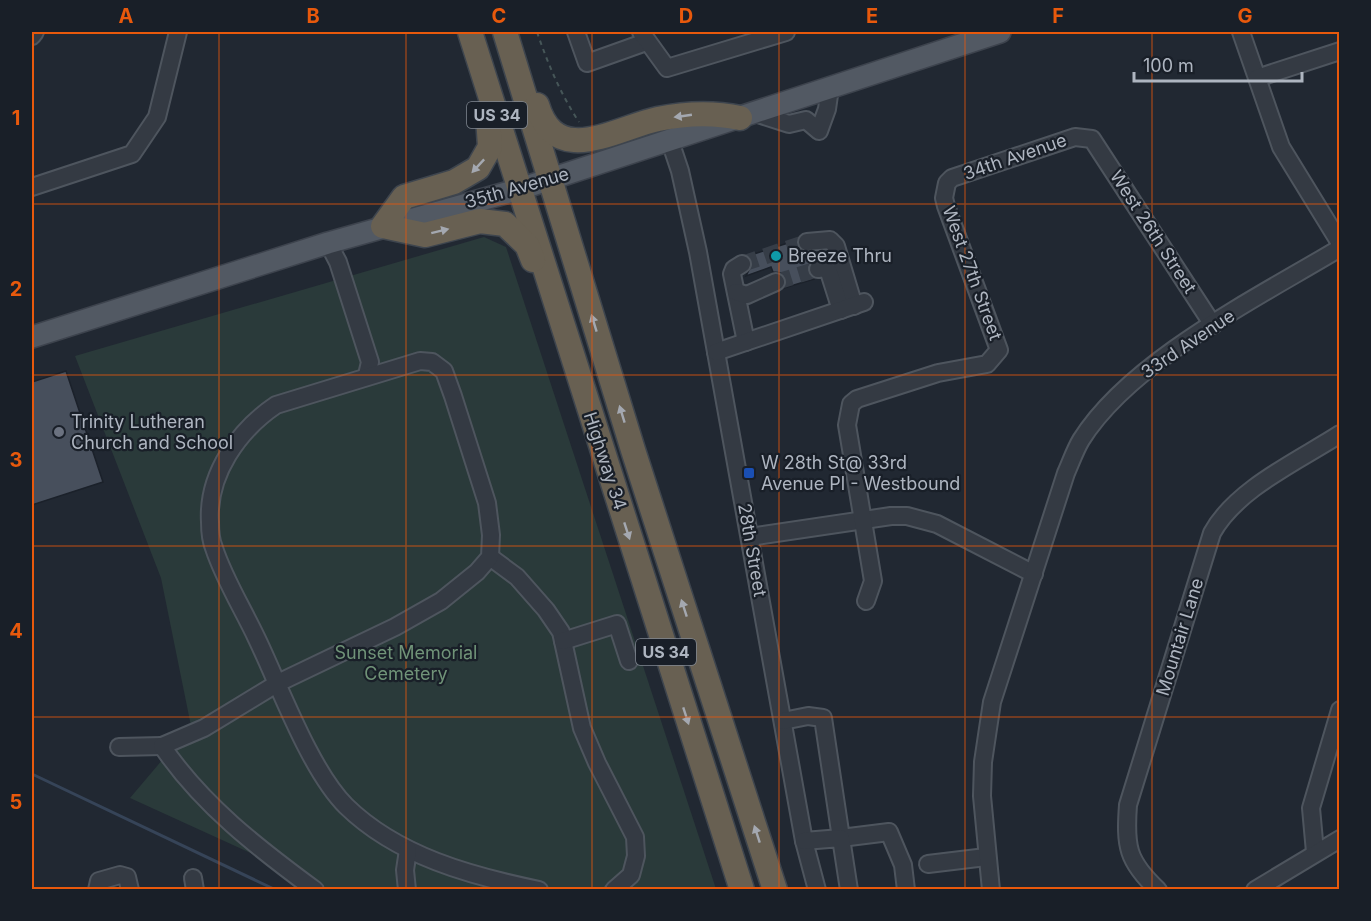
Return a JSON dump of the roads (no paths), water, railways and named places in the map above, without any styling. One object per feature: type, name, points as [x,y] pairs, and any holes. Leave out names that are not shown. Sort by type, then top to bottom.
[{"type":"highway","points":[[464,32],[490,123],[491,137],[487,156],[467,177],[404,197],[383,226],[425,235],[480,221],[505,224],[527,244],[547,304],[560,322]]},
{"type":"highway","name":"Highway 34","points":[[470,32],[560,322],[742,890]]},
{"type":"highway","name":"Highway 34","points":[[505,32],[633,450],[776,890]]},
{"type":"highway","points":[[514,32],[544,122],[554,133],[568,139],[577,142],[590,140],[658,119],[712,112],[748,115]]},
{"type":"main road","name":"35th Avenue","points":[[32,337],[383,226],[549,180],[999,32]]},
{"type":"street","points":[[32,36],[35,32]]},
{"type":"street","points":[[32,187],[132,154],[157,117],[178,32]]},
{"type":"street","points":[[576,32],[587,63],[644,37],[667,68],[776,33]]},
{"type":"street","points":[[1241,32],[1281,147],[1340,246]]},
{"type":"street","points":[[1257,78],[1340,51]]},
{"type":"street","points":[[748,115],[789,124],[806,120],[819,131],[830,88]]},
{"type":"street","name":"34th Avenue","points":[[944,190],[952,178],[1076,137],[1092,139]]},
{"type":"street","name":"West 26th Street","points":[[1092,139],[1213,325]]},
{"type":"street","name":"28th Street","points":[[670,141],[680,171],[716,352],[804,841],[817,890]]},
{"type":"street","name":"West 27th Street","points":[[863,520],[847,425],[851,404],[857,399],[938,373],[987,364],[997,355],[999,345],[946,206],[944,190]]},
{"type":"street","points":[[807,242],[830,240],[836,246],[853,306]]},
{"type":"street","points":[[328,243],[338,262],[370,362],[367,375]]},
{"type":"street","name":"33rd Avenue","points":[[991,890],[981,796],[983,762],[992,702],[1066,473],[1081,440],[1115,398],[1148,368],[1340,246]]},
{"type":"street","points":[[742,264],[734,269],[732,274],[746,342]]},
{"type":"street","points":[[818,269],[825,268],[829,272],[853,306]]},
{"type":"street","points":[[736,292],[747,295],[776,282]]},
{"type":"street","points":[[716,352],[853,306]]},
{"type":"street","points":[[119,747],[162,746],[204,728],[278,683],[395,627],[441,601],[490,558],[491,535],[487,503],[444,371],[432,362],[420,360],[367,375],[276,405],[256,419],[228,453],[215,483],[210,520],[214,548],[278,683],[320,772],[346,805],[375,829],[408,850],[484,878],[539,890]]},
{"type":"street","name":"Mountair Lane","points":[[1158,890],[1138,872],[1128,849],[1126,832],[1128,805],[1212,533],[1221,518],[1244,495],[1340,435]]},
{"type":"street","points":[[750,537],[891,516],[921,519],[1034,574]]},
{"type":"street","points":[[863,520],[873,581],[866,601]]},
{"type":"street","points":[[490,558],[517,577],[561,632],[582,728],[597,763],[635,837],[636,856],[631,875],[614,890]]},
{"type":"street","points":[[563,641],[617,624],[629,661]]},
{"type":"street","points":[[1315,852],[1311,808],[1340,710]]},
{"type":"street","points":[[783,721],[808,716],[823,718],[849,890]]},
{"type":"street","points":[[162,746],[182,776],[250,843],[315,890]]},
{"type":"street","points":[[804,841],[889,832],[903,865],[906,890]]},
{"type":"street","points":[[1255,890],[1340,839]]},
{"type":"street","points":[[407,890],[405,870],[408,850]]},
{"type":"street","points":[[928,864],[986,857]]},
{"type":"street","points":[[96,890],[99,881],[120,875],[127,878],[130,890]]},
{"type":"waterway","points":[[32,774],[276,890]]},
{"type":"tunnel","points":[[742,264],[807,242]]},
{"type":"tunnel","points":[[776,282],[818,269]]},
{"type":"place","name":"Breeze Thru","points":[[776,256]]},
{"type":"place","name":"Trinity Lutheran Church and School","points":[[59,432]]},
{"type":"place","name":"W 28th St@ 33rd Avenue Pl - Westbound","points":[[749,473]]},
{"type":"park label","name":"Sunset Memorial Cemetery","points":[[406,663]]}]
